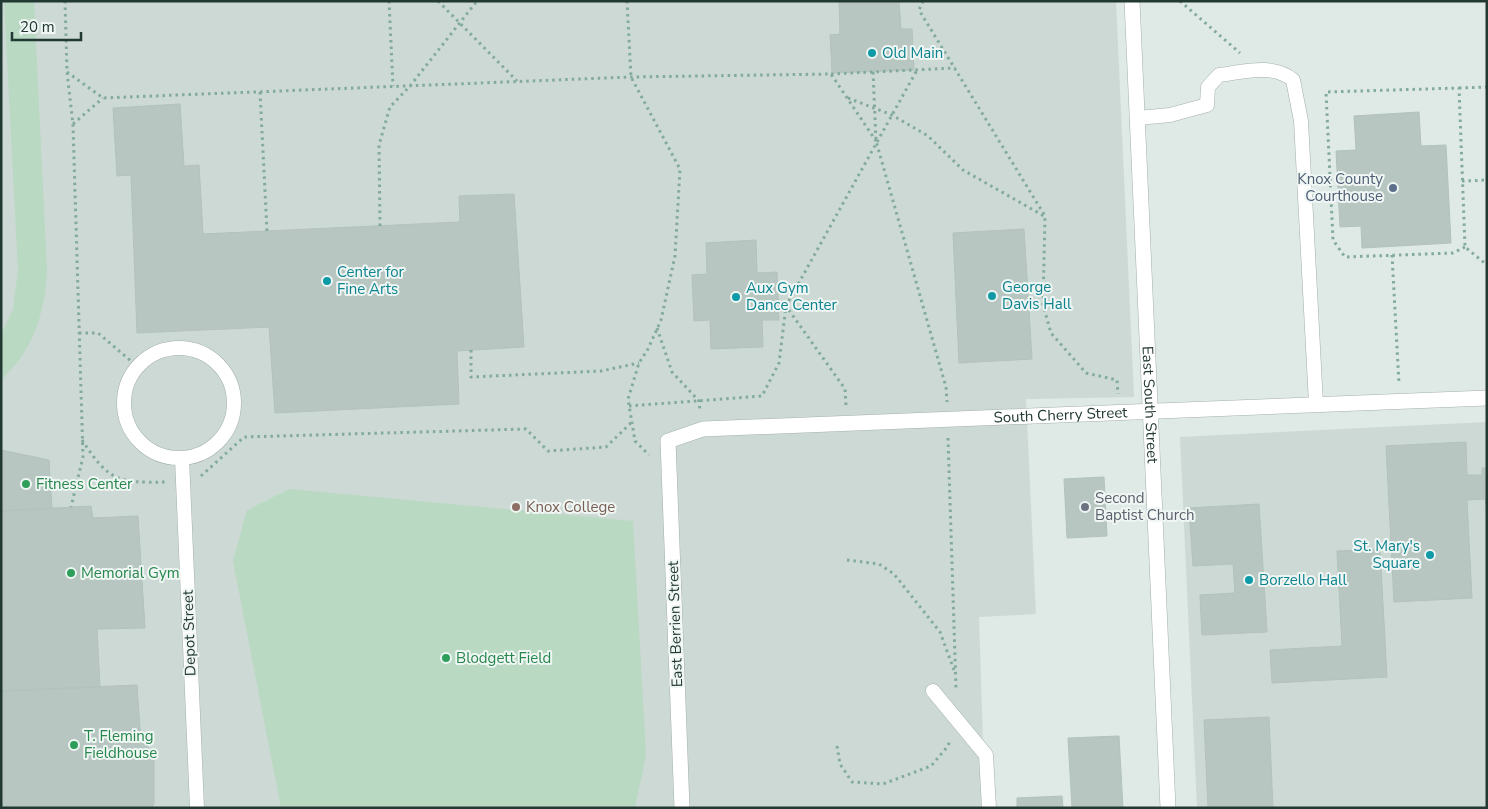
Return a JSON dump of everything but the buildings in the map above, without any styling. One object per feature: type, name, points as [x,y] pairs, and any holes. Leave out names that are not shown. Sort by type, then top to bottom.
[{"type":"street","name":"East South Street","points":[[1132,1],[1168,808]]},
{"type":"street","name":"South Cherry Street","points":[[668,441],[703,428],[1487,398]]},
{"type":"street","name":"East Berrien Street","points":[[668,441],[682,808]]},
{"type":"lane","points":[[1138,118],[1170,115],[1207,104],[1208,87],[1219,75],[1274,70],[1286,73],[1296,85],[1301,121],[1316,404]]},
{"type":"lane","points":[[178,347],[197,350],[214,360],[226,374],[233,392],[234,410],[228,428],[216,444],[200,454],[182,458],[165,456],[149,449],[136,438],[128,423],[124,406],[126,389],[132,373],[138,367],[144,360],[160,351],[178,347]]},
{"type":"lane","name":"Depot Street","points":[[182,458],[197,808]]},
{"type":"lane","points":[[933,691],[986,755],[988,808]]},
{"type":"path","points":[[65,1],[67,72],[73,125],[83,457],[71,507]]},
{"type":"path","points":[[389,1],[394,86]]},
{"type":"path","points":[[438,1],[518,81]]},
{"type":"path","points":[[380,226],[379,145],[390,106],[410,86],[477,1]]},
{"type":"path","points":[[627,1],[631,77],[680,170],[675,256],[657,328],[639,363],[628,399],[635,441],[669,475]]},
{"type":"path","points":[[923,1],[919,10],[1045,216],[1043,306],[1051,333],[1086,374],[1117,380],[1119,413]]},
{"type":"path","points":[[1180,1],[1242,56]]},
{"type":"path","points":[[67,72],[103,98],[631,77],[831,74],[955,68]]},
{"type":"path","points":[[629,406],[762,396],[778,363],[786,306],[916,70]]},
{"type":"path","points":[[837,746],[840,764],[852,782],[883,784],[931,766],[948,746],[957,720],[946,387],[876,141],[873,72]]},
{"type":"path","points":[[831,74],[876,141]]},
{"type":"path","points":[[1459,88],[1465,247],[1487,265]]},
{"type":"path","points":[[1465,247],[1454,253],[1344,257],[1333,240],[1326,92],[1487,88]]},
{"type":"path","points":[[260,92],[267,231]]},
{"type":"path","points":[[73,125],[103,98]]},
{"type":"path","points":[[847,98],[892,115],[928,136],[963,170],[1045,216]]},
{"type":"path","points":[[1462,181],[1487,180]]},
{"type":"path","points":[[1392,255],[1400,401]]},
{"type":"path","points":[[786,306],[845,389],[848,423]]},
{"type":"path","points":[[657,328],[672,372],[699,401],[703,428]]},
{"type":"path","points":[[79,333],[98,332],[138,367]]},
{"type":"path","points":[[471,350],[471,377],[601,371],[639,363]]},
{"type":"path","points":[[82,440],[98,465],[119,480],[183,482],[199,477],[244,437],[526,429],[548,451],[606,447],[632,422]]},
{"type":"path","points":[[847,560],[879,564],[894,574],[940,632],[955,672]]},
{"type":"shaded area","name":"Knox College","points":[[1,1],[1116,1],[1134,397],[1026,399],[1036,614],[979,617],[985,808],[1,808]]},
{"type":"shaded area","points":[[1487,422],[1487,808],[1197,808],[1180,437]]},
{"type":"green space","points":[[4,1],[34,1],[47,271],[43,302],[35,330],[21,357],[1,380],[1,335],[13,309],[18,271]]},
{"type":"green space","name":"Blodgett Field","points":[[289,489],[633,521],[646,755],[635,808],[281,808],[233,561],[247,510]]},
{"type":"place","name":"Old Main","points":[[872,53]]},
{"type":"place","name":"Knox County Courthouse","points":[[1393,188]]},
{"type":"place","name":"Center for Fine Arts","points":[[327,281]]},
{"type":"place","name":"George Davis Hall","points":[[992,296]]},
{"type":"place","name":"Aux Gym Dance Center","points":[[736,297]]},
{"type":"place","name":"Fitness Center","points":[[26,484]]},
{"type":"place","name":"Knox College","points":[[516,507]]},
{"type":"place","name":"Second Baptist Church","points":[[1085,507]]},
{"type":"place","name":"St. Mary's Square","points":[[1430,555]]},
{"type":"place","name":"Memorial Gym","points":[[71,573]]},
{"type":"place","name":"Borzello Hall","points":[[1249,580]]},
{"type":"place","name":"Blodgett Field","points":[[446,658]]},
{"type":"place","name":"T. Fleming Fieldhouse","points":[[74,745]]}]
